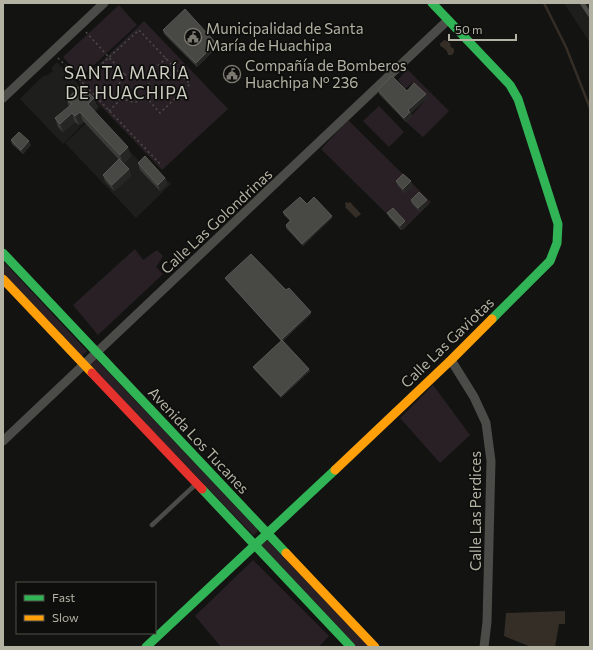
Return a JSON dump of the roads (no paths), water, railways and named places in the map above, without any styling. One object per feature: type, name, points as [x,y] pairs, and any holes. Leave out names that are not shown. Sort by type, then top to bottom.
[{"type":"street","points":[[3,98],[104,3]]},
{"type":"street","name":"Calle Las Gaviotas","points":[[146,647],[451,360],[550,261],[557,243],[558,224],[518,98],[510,85],[432,3]]},
{"type":"street","name":"Calle Las Golondrinas","points":[[3,441],[448,20]]},
{"type":"street","name":"Avenida Los Tucanes","points":[[3,253],[375,647]]},
{"type":"street","points":[[3,279],[351,647]]},
{"type":"street","name":"Calle Las Perdices","points":[[451,360],[474,398],[486,423],[491,461],[487,622],[484,647]]},
{"type":"lane","points":[[582,3],[590,15]]},
{"type":"lane","points":[[152,525],[197,484]]},
{"type":"waterway","points":[[544,3],[566,47],[590,108]]},
{"type":"place","name":"Municipalidad de Santa María de Huachipa","points":[[193,37]]},
{"type":"place","name":"Compañía de Bomberos Huachipa Nº 236","points":[[232,74]]},
{"type":"district","name":"SANTA MARÍA DE HUACHIPA","points":[[127,82]]}]
